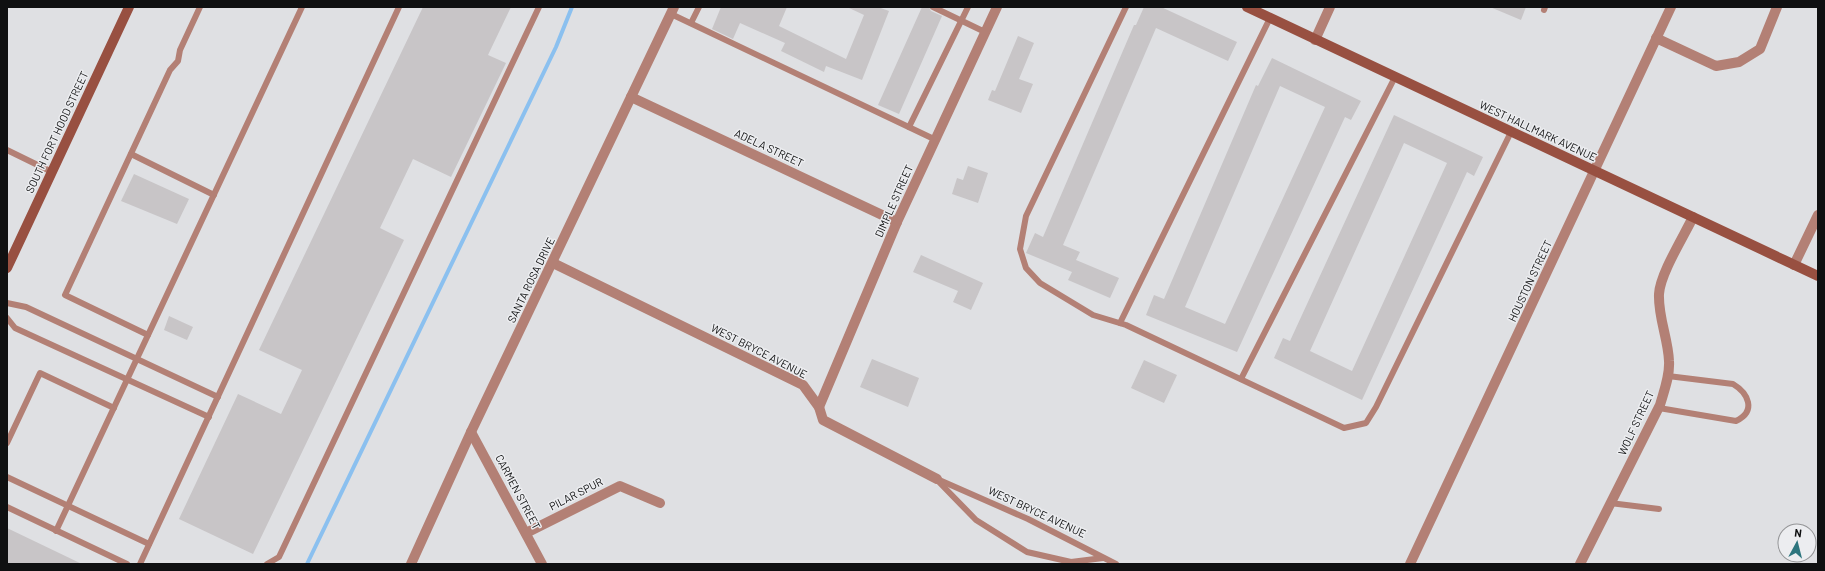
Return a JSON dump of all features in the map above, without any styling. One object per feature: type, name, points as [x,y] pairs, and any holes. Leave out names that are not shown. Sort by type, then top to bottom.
[{"type":"street","name":"SOUTH FORT HOOD STREET","points":[[7,268],[129,7]]},
{"type":"street","name":"DIMPLE STREET","points":[[819,407],[897,222],[997,7]]},
{"type":"street","name":"WEST HALLMARK AVENUE","points":[[1247,7],[1818,276]]},
{"type":"street","points":[[1315,40],[1330,7]]},
{"type":"street","name":"HOUSTON STREET","points":[[1410,564],[1671,7]]},
{"type":"street","points":[[1656,38],[1716,66],[1739,62],[1760,49],[1777,7]]},
{"type":"street","name":"SANTA ROSA DRIVE","points":[[410,564],[471,432],[673,10]]},
{"type":"street","name":"ADELA STREET","points":[[631,96],[897,222]]},
{"type":"street","points":[[1794,265],[1818,215]]},
{"type":"street","name":"WOLF STREET","points":[[1580,564],[1659,408],[1668,376],[1669,361],[1659,314],[1659,293],[1666,271],[1694,217]]},
{"type":"street","name":"WEST BRYCE AVENUE","points":[[553,263],[803,385],[819,407],[823,420],[937,479]]},
{"type":"street","name":"CARMEN STREET","points":[[471,432],[542,564]]},
{"type":"street","name":"PILAR SPUR","points":[[526,533],[620,486],[660,503]]},
{"type":"lane","points":[[148,335],[65,295],[170,70],[178,61],[180,50],[200,7]]},
{"type":"lane","points":[[56,531],[302,7]]},
{"type":"lane","points":[[140,564],[399,7]]},
{"type":"lane","points":[[267,564],[279,558],[539,7]]},
{"type":"lane","points":[[691,23],[699,7]]},
{"type":"lane","points":[[933,7],[985,32]]},
{"type":"lane","points":[[909,127],[968,7]]},
{"type":"lane","points":[[1126,7],[1026,216],[1020,249],[1026,268],[1040,284],[1093,315],[1120,323],[1344,428],[1366,423],[1376,407],[1512,132]]},
{"type":"lane","points":[[673,10],[691,23],[936,140]]},
{"type":"lane","points":[[1120,323],[1270,18]]},
{"type":"lane","points":[[1241,379],[1395,77]]},
{"type":"lane","points":[[7,150],[52,172]]},
{"type":"lane","points":[[131,154],[214,195]]},
{"type":"lane","points":[[7,302],[26,307],[218,397]]},
{"type":"lane","points":[[7,318],[15,328],[208,418]]},
{"type":"lane","points":[[7,443],[40,373],[114,408]]},
{"type":"lane","points":[[1659,408],[1736,421],[1744,417],[1747,410],[1748,402],[1746,394],[1742,389],[1733,384],[1668,376]]},
{"type":"lane","points":[[7,477],[150,544]]},
{"type":"lane","name":"WEST BRYCE AVENUE","points":[[937,479],[976,520],[1027,552],[1071,562],[1104,558]]},
{"type":"lane","name":"WEST BRYCE AVENUE","points":[[937,479],[1028,519],[1116,564]]},
{"type":"lane","points":[[1610,503],[1659,509]]},
{"type":"lane","points":[[7,507],[127,564]]},
{"type":"building","points":[[423,7],[511,7],[488,55],[506,63],[451,177],[413,159],[380,228],[404,240],[253,554],[179,519],[238,394],[281,414],[302,370],[259,350]]},
{"type":"building","points":[[721,7],[787,7],[779,26],[846,59],[864,15],[847,7],[878,7],[889,11],[862,80],[826,66],[824,72],[781,51],[785,43],[740,23],[733,39],[712,29]]},
{"type":"building","points":[[922,7],[929,7],[931,11],[942,16],[899,114],[878,105]]},
{"type":"building","points":[[1144,7],[1161,7],[1237,42],[1228,61],[1156,28],[1063,245],[1080,252],[1076,260],[1119,278],[1110,298],[1068,280],[1072,272],[1026,253],[1035,233],[1043,237],[1134,25],[1136,25]]},
{"type":"building","points":[[1490,7],[1526,7],[1521,20]]},
{"type":"building","points":[[1018,36],[1034,43],[1019,79],[1033,84],[1021,113],[988,100],[992,90],[995,91]]},
{"type":"building","points":[[1272,58],[1361,101],[1351,120],[1345,117],[1237,352],[1146,315],[1154,295],[1164,299],[1256,85],[1258,86]],"holes":[[[1280,86],[1325,107],[1225,324],[1185,307]]]},
{"type":"building","points":[[1394,115],[1483,157],[1474,176],[1467,172],[1362,400],[1274,358],[1283,338],[1290,341]],"holes":[[[1404,143],[1447,163],[1352,371],[1310,351]]]},
{"type":"building","points":[[968,166],[988,173],[978,203],[952,194],[957,178],[963,180]]},
{"type":"building","points":[[134,174],[189,199],[177,224],[121,201]]},
{"type":"building","points":[[921,255],[983,283],[971,310],[953,302],[958,291],[913,272]]},
{"type":"building","points":[[169,316],[193,327],[187,340],[164,330]]},
{"type":"building","points":[[872,359],[919,378],[908,407],[860,387]]},
{"type":"building","points":[[1144,360],[1177,375],[1164,403],[1131,388]]},
{"type":"building","points":[[7,528],[82,564],[7,564]]},
{"type":"waterway","points":[[307,564],[556,47],[572,7]]}]
